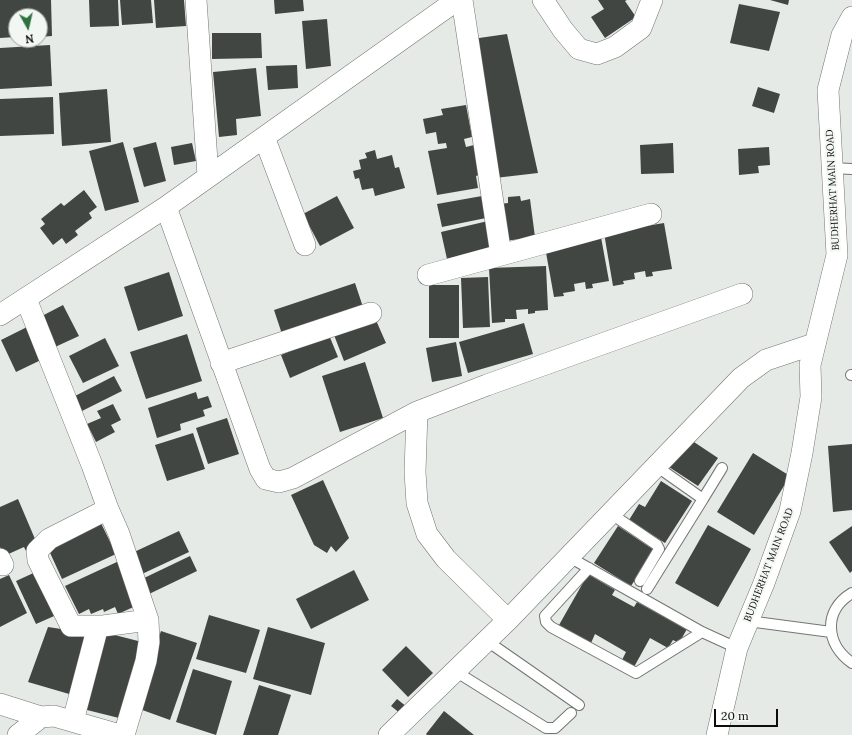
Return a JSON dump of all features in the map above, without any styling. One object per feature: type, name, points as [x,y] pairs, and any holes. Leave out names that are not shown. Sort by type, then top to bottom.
[{"type":"street","points":[[196,0],[208,176]]},
{"type":"street","points":[[0,315],[166,207],[457,0]]},
{"type":"street","points":[[462,0],[501,255]]},
{"type":"street","points":[[543,0],[563,30],[579,49],[598,54],[615,47],[641,28],[652,0]]},
{"type":"street","name":"BUDHERHAT MAIN ROAD","points":[[717,735],[737,648],[764,583],[790,511],[811,397],[810,365],[837,255],[842,169],[828,90],[842,35],[852,17]]},
{"type":"street","points":[[264,137],[305,245]]},
{"type":"street","points":[[166,207],[260,469],[266,479],[279,482],[293,478],[417,412],[487,385],[742,294]]},
{"type":"street","points":[[428,275],[651,214]]},
{"type":"street","points":[[26,299],[119,534],[148,620],[149,642],[146,661],[124,735]]},
{"type":"street","points":[[221,363],[371,313]]},
{"type":"street","points":[[389,735],[508,620],[741,378],[766,360],[814,344]]},
{"type":"street","points":[[417,412],[415,472],[417,503],[426,534],[446,559],[508,620]]},
{"type":"street","points":[[108,509],[49,539],[37,551],[38,560],[71,626],[98,626],[148,620]]},
{"type":"street","points":[[73,721],[98,626]]},
{"type":"street","points":[[0,704],[41,717],[54,716],[120,735]]},
{"type":"street","points":[[18,735],[41,717]]},
{"type":"lane","points":[[656,466],[703,499]]},
{"type":"lane","points":[[647,589],[722,468]]},
{"type":"lane","points":[[610,513],[657,545],[659,549],[640,581]]},
{"type":"lane","points":[[569,557],[702,632],[737,648]]},
{"type":"lane","points":[[589,568],[545,616],[546,622],[551,627],[636,673],[702,632]]},
{"type":"lane","points":[[852,593],[845,598],[837,608],[832,619],[831,632],[834,645],[842,656],[852,664]]},
{"type":"lane","points":[[748,622],[831,632]]},
{"type":"lane","points":[[487,641],[579,705]]},
{"type":"lane","points":[[455,671],[546,728],[555,728],[571,713]]},
{"type":"building","points":[[0,0],[51,0],[52,36],[48,36],[48,8],[8,8],[8,38],[0,38]]},
{"type":"building","points":[[89,0],[118,0],[119,26],[90,27]]},
{"type":"building","points":[[120,0],[151,0],[153,23],[122,25]]},
{"type":"building","points":[[154,0],[184,0],[186,26],[156,28]]},
{"type":"building","points":[[274,0],[303,0],[304,11],[275,14]]},
{"type":"building","points":[[598,0],[627,0],[625,1],[636,17],[605,38],[591,17],[604,9]]},
{"type":"building","points":[[770,0],[789,0],[788,5]]},
{"type":"building","points":[[739,4],[780,12],[769,51],[730,43]]},
{"type":"building","points":[[327,19],[331,66],[306,69],[302,21]]},
{"type":"building","points":[[212,33],[261,33],[262,58],[212,59]]},
{"type":"building","points":[[507,34],[538,173],[495,178],[472,39]]},
{"type":"building","points":[[48,45],[50,45],[52,86],[0,89],[0,48],[48,48]]},
{"type":"building","points":[[297,65],[298,88],[268,90],[266,66]]},
{"type":"building","points":[[256,68],[261,116],[236,119],[237,135],[219,137],[213,72]]},
{"type":"building","points":[[758,87],[780,94],[774,113],[752,106]]},
{"type":"building","points":[[107,89],[111,142],[62,146],[59,93]]},
{"type":"building","points":[[53,97],[54,134],[0,136],[0,99]]},
{"type":"building","points":[[466,105],[472,137],[464,139],[466,147],[474,145],[479,175],[476,176],[478,188],[437,195],[428,151],[447,148],[446,143],[438,144],[436,132],[426,134],[423,119],[443,115],[441,109]]},
{"type":"building","points":[[123,142],[139,202],[105,211],[89,151]]},
{"type":"building","points":[[156,142],[166,181],[144,187],[133,148]]},
{"type":"building","points":[[192,143],[196,161],[174,165],[171,147]]},
{"type":"building","points":[[673,143],[674,173],[641,174],[640,145]]},
{"type":"building","points":[[769,147],[770,165],[758,166],[759,173],[739,175],[738,149]]},
{"type":"building","points":[[375,150],[377,159],[392,155],[395,168],[399,167],[405,188],[375,196],[373,188],[362,190],[359,178],[355,179],[353,171],[361,169],[359,160],[367,158],[365,153]]},
{"type":"building","points":[[84,190],[97,207],[89,213],[92,218],[75,231],[78,235],[66,244],[62,238],[53,245],[40,228],[45,224],[41,219],[61,203],[64,206]]},
{"type":"building","points":[[337,196],[354,228],[320,246],[303,214]]},
{"type":"building","points":[[482,196],[486,218],[442,227],[437,204]]},
{"type":"building","points":[[520,196],[521,201],[530,199],[535,237],[505,241],[500,204],[508,203],[508,197]]},
{"type":"building","points":[[488,221],[495,248],[447,259],[441,232]]},
{"type":"building","points":[[664,223],[672,269],[652,272],[653,276],[646,277],[645,271],[634,273],[635,279],[623,281],[624,284],[613,286],[604,233]]},
{"type":"building","points":[[601,237],[609,281],[592,284],[593,288],[586,289],[585,282],[574,284],[575,291],[563,293],[564,296],[554,297],[545,247]]},
{"type":"building","points":[[546,266],[548,310],[535,311],[535,313],[528,314],[528,309],[516,310],[517,319],[505,319],[505,322],[492,323],[489,268]]},
{"type":"building","points":[[169,272],[183,316],[138,331],[124,287]]},
{"type":"building","points":[[488,277],[490,327],[463,328],[461,278]]},
{"type":"building","points":[[355,283],[364,310],[283,337],[274,310]]},
{"type":"building","points":[[429,285],[459,285],[459,338],[429,338]]},
{"type":"building","points":[[63,305],[79,336],[55,347],[40,317]]},
{"type":"building","points":[[375,318],[386,343],[344,361],[334,335]]},
{"type":"building","points":[[524,323],[533,354],[468,373],[459,342]]},
{"type":"building","points":[[27,327],[43,359],[16,372],[1,340]]},
{"type":"building","points":[[187,334],[202,381],[146,399],[130,352]]},
{"type":"building","points":[[329,335],[338,357],[290,378],[281,355]]},
{"type":"building","points":[[105,338],[119,366],[83,383],[69,356]]},
{"type":"building","points":[[456,342],[462,376],[432,382],[426,348]]},
{"type":"building","points":[[365,362],[383,418],[340,432],[322,376]]},
{"type":"building","points":[[114,376],[122,391],[82,411],[75,396]]},
{"type":"building","points":[[196,392],[198,399],[208,396],[212,407],[203,410],[205,416],[180,424],[181,430],[157,438],[148,408]]},
{"type":"building","points":[[113,404],[121,420],[111,425],[115,432],[96,442],[87,424],[101,418],[97,411]]},
{"type":"building","points":[[227,418],[239,454],[208,464],[196,428]]},
{"type":"building","points":[[193,433],[205,469],[167,481],[155,445]]},
{"type":"building","points":[[688,438],[718,458],[698,486],[669,467]]},
{"type":"building","points":[[852,444],[852,510],[833,512],[828,446]]},
{"type":"building","points":[[753,453],[790,476],[754,535],[717,512]]},
{"type":"building","points":[[323,480],[349,538],[336,552],[331,546],[327,553],[314,545],[291,495]]},
{"type":"building","points":[[661,481],[692,501],[665,543],[629,520],[639,504],[645,507]]},
{"type":"building","points":[[18,499],[38,546],[26,551],[24,547],[4,556],[0,547],[0,507]]},
{"type":"building","points":[[99,519],[116,554],[62,579],[46,544]]},
{"type":"building","points":[[708,525],[751,549],[718,607],[675,583]]},
{"type":"building","points":[[618,526],[654,550],[631,586],[594,563]]},
{"type":"building","points":[[852,526],[852,571],[850,573],[829,542]]},
{"type":"building","points":[[179,531],[189,552],[142,574],[132,553]]},
{"type":"building","points":[[190,556],[197,571],[149,594],[142,579]]},
{"type":"building","points":[[119,561],[140,604],[118,614],[115,607],[104,612],[103,609],[91,614],[89,609],[79,614],[65,586]]},
{"type":"building","points":[[40,570],[61,613],[36,624],[16,581]]},
{"type":"building","points":[[354,570],[369,600],[311,629],[296,599]]},
{"type":"building","points":[[588,574],[615,590],[612,595],[634,607],[637,602],[687,629],[679,643],[673,640],[668,648],[650,638],[634,667],[622,660],[626,652],[595,634],[591,643],[559,625]]},
{"type":"building","points":[[9,575],[27,613],[0,627],[0,579]]},
{"type":"building","points":[[209,615],[260,630],[246,673],[196,659]]},
{"type":"building","points":[[48,627],[94,634],[76,696],[28,682]]},
{"type":"building","points":[[268,627],[325,643],[311,695],[253,679]]},
{"type":"building","points":[[161,631],[197,643],[170,720],[134,707]]},
{"type":"building","points":[[103,632],[142,642],[123,719],[83,709]]},
{"type":"building","points":[[406,646],[433,673],[408,697],[382,670]]},
{"type":"building","points":[[193,669],[232,681],[216,735],[176,722]]},
{"type":"building","points":[[259,685],[291,695],[278,735],[243,735]]},
{"type":"building","points":[[397,699],[407,707],[401,714],[391,706]]},
{"type":"building","points":[[444,711],[474,735],[427,735],[426,734]]}]
